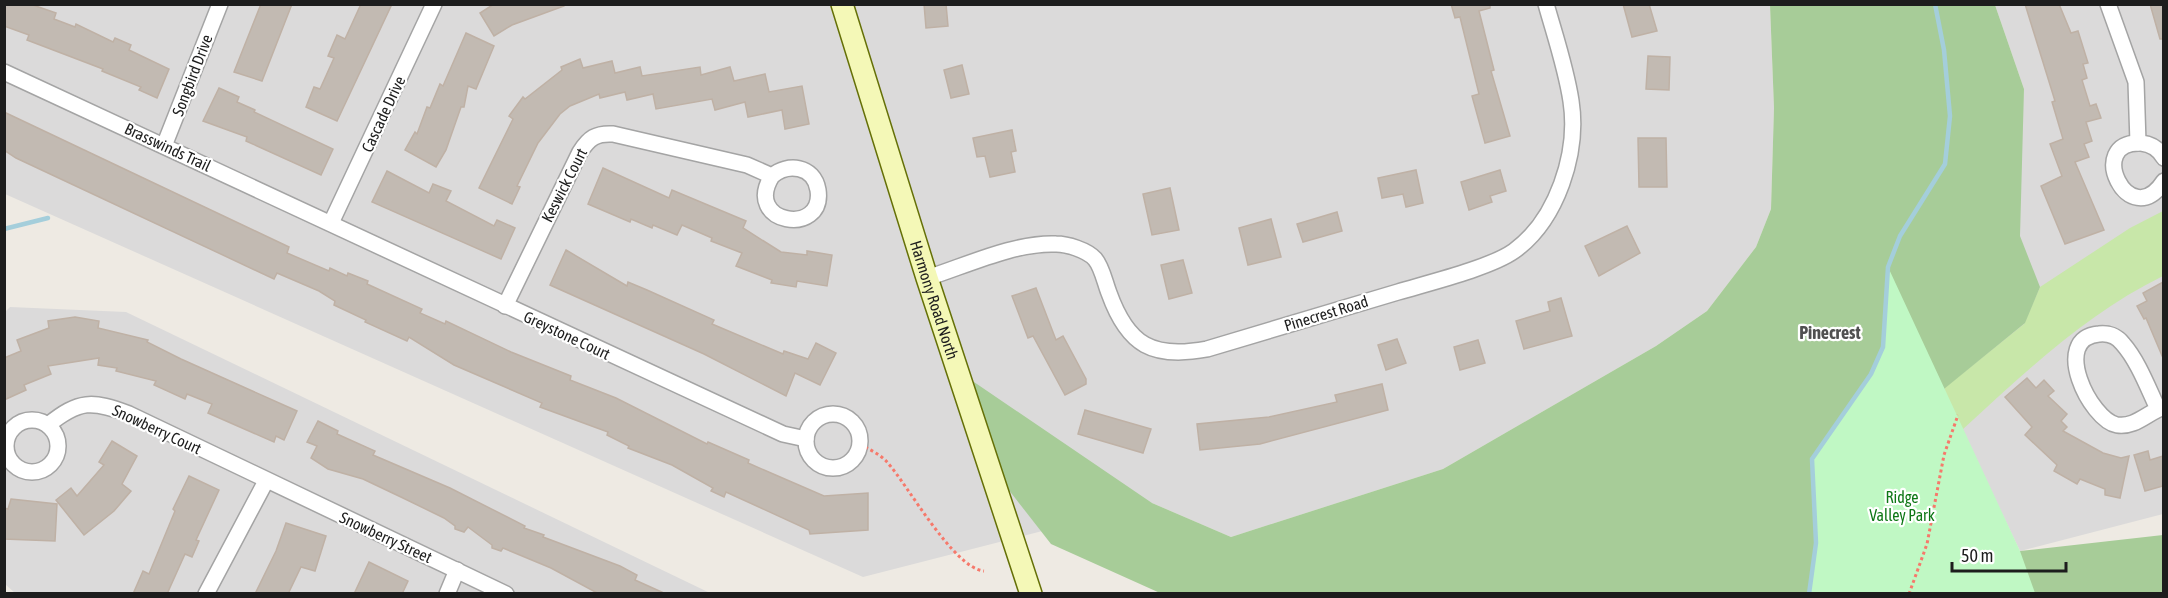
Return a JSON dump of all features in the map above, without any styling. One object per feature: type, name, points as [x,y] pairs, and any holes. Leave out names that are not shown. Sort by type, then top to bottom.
[{"type":"main road","name":"Harmony Road North","points":[[842,4],[927,278],[1031,594]]},
{"type":"street","name":"Songbird Drive","points":[[164,146],[220,4]]},
{"type":"street","name":"Cascade Drive","points":[[331,222],[434,4]]},
{"type":"street","name":"Pinecrest Road","points":[[927,278],[1035,245],[1058,244],[1078,250],[1095,259],[1117,313],[1143,346],[1163,352],[1185,353],[1207,349],[1460,273],[1512,253],[1535,233],[1551,207],[1563,181],[1571,135],[1572,104],[1565,69],[1546,4]]},
{"type":"street","points":[[2108,4],[2136,81],[2138,143]]},
{"type":"street","name":"Brasswinds Trail","points":[[4,72],[331,222]]},
{"type":"street","name":"Keswick Court","points":[[505,306],[580,152],[588,140],[599,134],[613,134],[747,165],[772,176]]},
{"type":"street","points":[[2163,158],[2155,148],[2138,143],[2129,145],[2116,158],[2113,166],[2116,183],[2129,194],[2137,196],[2153,192],[2163,181]]},
{"type":"street","name":"Greystone Court","points":[[331,222],[505,306],[783,434],[806,439]]},
{"type":"street","points":[[2098,334],[2117,338],[2126,346],[2161,408],[2123,426],[2110,423],[2101,417],[2076,369],[2075,356],[2081,343],[2098,334]]},
{"type":"street","name":"Snowberry Court","points":[[48,425],[69,408],[101,404],[129,414],[266,481]]},
{"type":"street","points":[[839,414],[852,422],[860,444],[858,451],[849,462],[834,468],[814,459],[806,446],[806,439],[808,431],[817,419],[839,414]]},
{"type":"street","points":[[206,594],[266,481]]},
{"type":"street","name":"Snowberry Street","points":[[266,481],[506,594]]},
{"type":"street","points":[[447,594],[457,570]]},
{"type":"path","points":[[1909,594],[1927,544],[1944,454],[1958,414]]},
{"type":"path","points":[[860,444],[887,462],[950,547],[966,562],[984,571]]},
{"type":"shaded area","points":[[5,5],[1770,5],[1774,108],[1771,209],[1756,247],[1707,311],[1656,346],[1443,469],[1231,537],[1152,503],[863,577],[5,194]]},
{"type":"shaded area","points":[[1995,5],[2163,5],[2163,514],[2020,551],[1958,421],[2020,291],[2006,240],[2024,89]]},
{"type":"shaded area","points":[[10,307],[126,312],[710,593],[16,594],[5,584],[4,313]]},
{"type":"green space","points":[[1770,5],[1995,5],[2024,89],[2020,236],[2040,287],[2025,323],[1944,389],[2006,571],[2020,551],[2163,535],[2163,593],[1160,593],[1051,544],[976,448],[974,382],[1152,503],[1231,537],[1443,469],[1656,346],[1707,311],[1756,247],[1771,209],[1774,108]]},
{"type":"green space","points":[[2163,211],[2163,276],[2135,291],[2082,326],[2033,366],[1962,430],[1943,389],[2024,324],[2040,287],[2130,228]]},
{"type":"green space","name":"Ridge Valley Park","points":[[1888,267],[2020,551],[2035,593],[1809,593],[1816,543],[1812,459],[1871,374],[1883,347]]},
{"type":"building","points":[[4,4],[33,5],[56,13],[54,19],[75,27],[76,24],[113,42],[115,38],[131,45],[129,50],[169,69],[157,98],[139,90],[141,87],[102,71],[103,69],[27,40],[29,35],[4,26]]},
{"type":"building","points":[[261,4],[292,4],[262,81],[234,72]]},
{"type":"building","points":[[361,4],[392,4],[337,121],[306,107],[314,87],[320,89],[334,58],[328,56],[337,35],[345,39]]},
{"type":"building","points":[[494,4],[564,4],[564,6],[512,25],[494,36],[480,13]]},
{"type":"building","points":[[924,4],[946,4],[948,26],[926,28]]},
{"type":"building","points":[[1451,4],[1490,4],[1490,8],[1479,11],[1494,70],[1491,71],[1510,136],[1485,143],[1472,96],[1479,94],[1460,17],[1455,18]]},
{"type":"building","points":[[1623,4],[1649,4],[1657,31],[1632,37]]},
{"type":"building","points":[[2025,4],[2059,4],[2071,33],[2078,31],[2088,63],[2083,64],[2087,78],[2082,80],[2090,106],[2096,104],[2101,118],[2086,122],[2092,141],[2084,144],[2089,157],[2075,162],[2104,230],[2065,244],[2041,186],[2062,176],[2050,144],[2063,139],[2052,102],[2055,101]]},
{"type":"building","points":[[2150,4],[2163,4],[2163,39],[2160,39]]},
{"type":"building","points":[[466,33],[494,46],[476,89],[468,86],[464,107],[461,107],[446,150],[436,167],[405,150],[415,132],[417,134],[427,107],[430,108],[440,84],[443,86]]},
{"type":"building","points":[[1648,56],[1670,57],[1669,90],[1646,89]]},
{"type":"building","points":[[580,59],[583,68],[612,61],[615,73],[640,67],[642,76],[700,67],[701,75],[730,67],[734,81],[765,74],[769,92],[802,86],[809,124],[785,129],[782,110],[748,117],[745,102],[715,110],[712,99],[656,109],[653,94],[627,100],[625,92],[600,98],[599,94],[570,106],[560,114],[538,143],[517,186],[520,187],[512,204],[479,188],[513,119],[509,116],[523,97],[525,99],[562,70],[561,67]]},
{"type":"building","points":[[962,65],[969,94],[951,98],[944,70]]},
{"type":"building","points":[[219,88],[239,97],[237,102],[255,110],[254,112],[333,149],[321,175],[246,141],[247,137],[203,121]]},
{"type":"building","points":[[4,112],[289,247],[287,253],[329,271],[330,268],[347,276],[348,273],[368,281],[367,284],[422,309],[420,313],[445,324],[446,321],[511,352],[571,376],[570,380],[616,398],[707,444],[708,442],[749,460],[748,463],[824,496],[868,493],[868,530],[810,534],[809,530],[726,492],[724,497],[711,491],[713,488],[672,465],[628,448],[629,446],[607,435],[608,432],[540,407],[542,403],[454,365],[409,337],[407,341],[365,322],[366,320],[334,305],[335,301],[319,291],[277,273],[274,279],[16,158],[4,150]]},
{"type":"building","points":[[1012,130],[1016,151],[1011,152],[1015,172],[990,177],[985,156],[977,157],[973,138]]},
{"type":"building","points":[[1638,138],[1666,138],[1667,187],[1639,187]]},
{"type":"building","points":[[603,168],[669,198],[672,190],[746,221],[743,228],[781,252],[807,255],[807,251],[832,255],[827,286],[797,281],[796,287],[771,283],[772,280],[736,266],[742,253],[711,241],[712,238],[682,225],[677,235],[653,225],[652,228],[631,219],[630,222],[588,204]]},
{"type":"building","points":[[1416,170],[1423,203],[1406,207],[1403,194],[1382,198],[1378,178]]},
{"type":"building","points":[[1500,170],[1506,191],[1490,196],[1492,202],[1469,210],[1461,182]]},
{"type":"building","points":[[387,171],[429,193],[433,184],[451,191],[446,201],[494,226],[497,220],[515,228],[501,259],[372,202]]},
{"type":"building","points":[[1170,188],[1179,230],[1152,235],[1143,194]]},
{"type":"building","points":[[1337,212],[1342,231],[1303,242],[1297,224]]},
{"type":"building","points":[[1271,219],[1281,257],[1248,265],[1239,228]]},
{"type":"building","points":[[1627,226],[1640,253],[1599,276],[1585,246]]},
{"type":"building","points":[[566,250],[627,286],[628,282],[647,290],[714,320],[712,324],[783,354],[784,351],[808,359],[816,343],[836,353],[820,385],[795,373],[786,396],[704,354],[550,285]]},
{"type":"building","points":[[1183,260],[1192,293],[1169,299],[1161,265]]},
{"type":"building","points":[[2163,282],[2163,358],[2146,318],[2144,319],[2137,306],[2147,301],[2143,293]]},
{"type":"building","points":[[1036,288],[1056,340],[1063,336],[1086,379],[1086,384],[1065,395],[1033,336],[1028,338],[1012,296]]},
{"type":"building","points":[[1561,298],[1572,336],[1524,349],[1516,321],[1550,311],[1548,302]]},
{"type":"building","points":[[75,317],[99,321],[98,328],[148,340],[147,342],[181,359],[297,411],[284,440],[276,436],[274,442],[208,413],[212,404],[187,394],[185,399],[154,385],[156,381],[116,371],[117,368],[98,365],[99,358],[48,366],[51,374],[24,385],[26,390],[4,400],[4,358],[21,351],[17,340],[49,328],[48,321]]},
{"type":"building","points":[[1397,339],[1406,363],[1386,370],[1378,345]]},
{"type":"building","points":[[1478,340],[1485,363],[1460,370],[1454,347]]},
{"type":"building","points":[[2027,378],[2036,388],[2044,380],[2054,391],[2048,396],[2067,414],[2061,421],[2067,427],[2063,431],[2103,453],[2121,458],[2129,456],[2120,498],[2105,495],[2105,489],[2080,479],[2077,484],[2054,471],[2057,465],[2025,435],[2032,427],[2005,397]]},
{"type":"building","points":[[1382,384],[1388,410],[1260,444],[1200,450],[1197,424],[1269,417],[1337,402],[1335,395]]},
{"type":"building","points":[[1085,410],[1151,429],[1143,453],[1078,434]]},
{"type":"building","points":[[318,421],[338,431],[337,434],[375,451],[373,455],[450,488],[525,526],[524,528],[544,535],[543,537],[620,566],[637,575],[635,580],[666,594],[599,594],[551,568],[503,548],[501,551],[492,548],[492,545],[468,527],[464,532],[455,529],[455,526],[444,518],[363,479],[328,469],[311,458],[317,446],[307,442]]},
{"type":"building","points":[[112,441],[137,456],[122,484],[131,491],[114,511],[84,535],[56,500],[71,488],[77,496],[104,465],[99,462]]},
{"type":"building","points":[[2148,451],[2150,460],[2163,456],[2163,486],[2145,491],[2134,455]]},
{"type":"building","points":[[189,476],[219,490],[196,540],[199,541],[192,557],[185,554],[167,594],[133,594],[143,571],[149,574],[175,511],[173,509]]},
{"type":"building","points":[[11,499],[57,504],[55,541],[4,539],[4,508],[8,509]]},
{"type":"building","points":[[286,523],[326,536],[315,571],[301,567],[288,594],[255,594],[276,551]]},
{"type":"building","points":[[369,562],[408,581],[402,594],[354,594]]},
{"type":"waterway","points":[[1809,594],[1816,543],[1812,459],[1871,374],[1883,347],[1888,267],[1900,236],[1945,164],[1950,116],[1944,50],[1935,4]]},
{"type":"waterway","points":[[4,229],[48,218]]},
{"type":"district","name":"Pinecrest","points":[[1830,333]]}]
